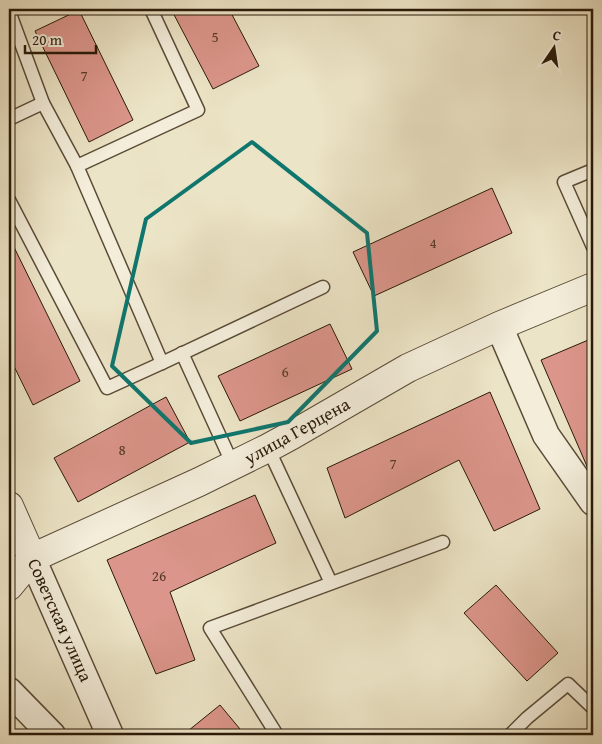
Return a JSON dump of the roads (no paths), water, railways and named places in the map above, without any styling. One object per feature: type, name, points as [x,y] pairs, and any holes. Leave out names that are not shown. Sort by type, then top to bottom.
[{"type":"street","name":"улица Герцена","points":[[9,586],[32,558],[292,436],[408,368],[499,326],[593,287]]},
{"type":"street","points":[[499,326],[546,435],[593,502]]},
{"type":"street","name":"Советская улица","points":[[9,506],[110,735]]},
{"type":"street","points":[[9,691],[52,735]]},
{"type":"lane","points":[[77,166],[198,110],[151,9]]},
{"type":"lane","points":[[9,11],[42,103],[77,166],[162,363]]},
{"type":"lane","points":[[9,119],[42,103]]},
{"type":"lane","points":[[593,170],[564,182],[593,247]]},
{"type":"lane","points":[[9,200],[107,388],[323,287]]},
{"type":"lane","points":[[182,354],[233,465]]},
{"type":"lane","points":[[268,448],[331,583]]},
{"type":"lane","points":[[277,735],[210,628],[443,542]]},
{"type":"lane","points":[[510,735],[527,718],[568,684],[593,708]]}]
